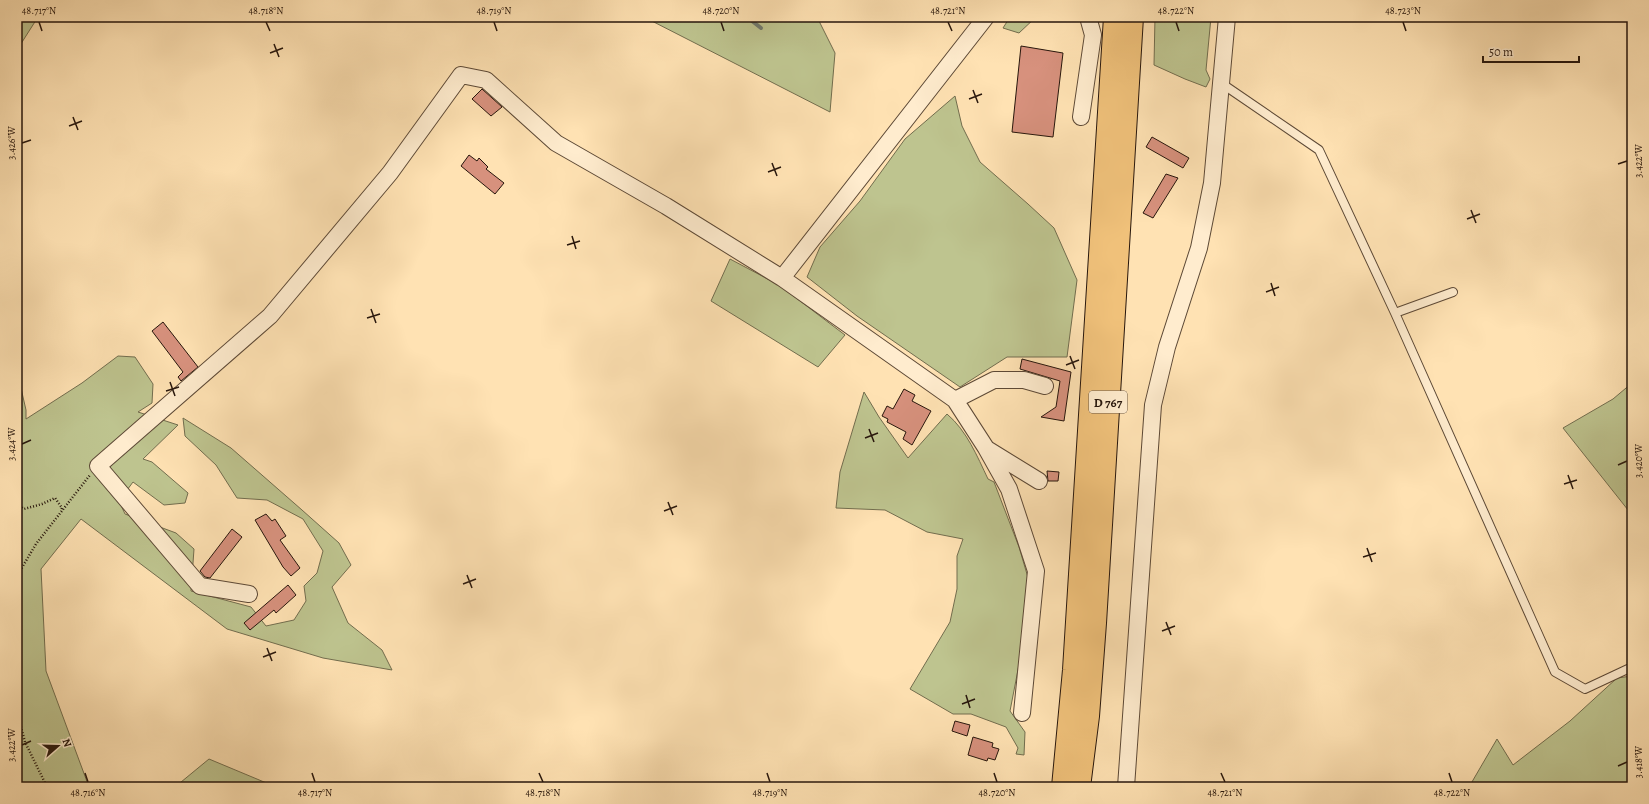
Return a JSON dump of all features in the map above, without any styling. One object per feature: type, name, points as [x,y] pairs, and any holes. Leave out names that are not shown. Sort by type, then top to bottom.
[{"type":"highway","name":"D 767","points":[[1062,787],[1074,670],[1115,17]]},
{"type":"highway","name":"D 767","points":[[1080,787],[1088,716],[1095,623],[1132,17]]},
{"type":"street","points":[[782,278],[986,17]]},
{"type":"street","points":[[1081,117],[1093,35],[1088,17]]},
{"type":"street","points":[[1126,787],[1153,405],[1167,347],[1199,248],[1212,183],[1227,17]]},
{"type":"street","points":[[249,594],[200,586],[98,466],[270,316],[390,173],[461,75],[486,80],[556,143],[666,206],[782,278],[955,400],[986,448],[1008,489],[1036,571],[1022,713]]},
{"type":"street","points":[[955,400],[994,380],[1024,380],[1045,386]]},
{"type":"street","points":[[986,448],[1039,481]]},
{"type":"lane","points":[[1221,83],[1319,150],[1395,313],[1555,672],[1585,689],[1632,667]]},
{"type":"lane","points":[[1395,313],[1453,292]]},
{"type":"path","points":[[17,576],[26,557],[98,466]]},
{"type":"path","points":[[17,504],[24,509],[56,498],[62,508],[58,515]]},
{"type":"path","points":[[17,712],[25,742],[48,787]]},
{"type":"green space","points":[[17,17],[38,17],[17,50]]},
{"type":"green space","points":[[644,17],[817,17],[835,53],[830,112]]},
{"type":"green space","points":[[1010,17],[1036,17],[1019,33],[1003,28]]},
{"type":"green space","points":[[1155,17],[1211,17],[1206,70],[1210,79],[1206,87],[1154,65]]},
{"type":"green space","points":[[955,96],[962,126],[980,162],[1054,228],[1077,280],[1067,357],[1007,357],[960,387],[857,316],[807,277],[820,247],[860,201],[905,139]]},
{"type":"green space","points":[[730,259],[779,285],[845,335],[818,367],[711,301]]},
{"type":"green space","points":[[118,356],[135,357],[153,384],[152,403],[138,412],[178,425],[143,459],[152,462],[188,493],[185,503],[164,505],[133,482],[119,501],[125,514],[176,533],[194,549],[191,591],[251,607],[266,626],[294,620],[306,601],[304,586],[317,573],[323,551],[303,519],[267,500],[237,498],[216,465],[185,436],[183,418],[231,448],[339,543],[351,565],[332,587],[348,623],[382,650],[392,670],[323,658],[227,629],[81,519],[41,569],[46,671],[89,787],[17,787],[17,371],[26,410],[26,419],[82,383]]},
{"type":"green space","points":[[1632,383],[1632,515],[1563,428],[1613,399]]},
{"type":"green space","points":[[864,392],[879,417],[908,458],[947,414],[966,436],[988,479],[994,482],[1019,547],[1029,581],[1023,644],[1010,711],[1025,732],[1024,755],[1016,754],[1018,748],[1006,727],[971,714],[953,714],[910,689],[950,622],[957,589],[957,556],[963,539],[927,532],[885,510],[836,508],[840,472]]},
{"type":"green space","points":[[1632,676],[1632,787],[1469,787],[1497,739],[1513,765],[1570,721],[1617,678]]},
{"type":"green space","points":[[209,759],[276,787],[175,787]]},
{"type":"building","points":[[1021,46],[1063,53],[1053,137],[1012,132]]},
{"type":"building","points":[[482,89],[502,107],[491,116],[472,99]]},
{"type":"building","points":[[1152,137],[1189,158],[1183,168],[1146,147]]},
{"type":"building","points":[[469,155],[477,161],[479,158],[488,167],[486,169],[504,183],[495,194],[461,166]]},
{"type":"building","points":[[1166,174],[1178,178],[1153,218],[1143,213]]},
{"type":"building","points":[[163,322],[198,367],[181,381],[178,377],[183,372],[152,331]]},
{"type":"building","points":[[1022,359],[1071,372],[1064,421],[1041,417],[1056,407],[1060,381],[1020,369]]},
{"type":"building","points":[[904,389],[915,395],[912,401],[931,411],[912,445],[903,439],[906,432],[887,422],[888,419],[882,416],[887,406],[893,409]]},
{"type":"building","points":[[1047,471],[1059,472],[1058,481],[1048,481]]},
{"type":"building","points":[[266,514],[272,521],[275,519],[286,536],[280,540],[300,568],[291,576],[283,567],[255,520]]},
{"type":"building","points":[[232,529],[242,537],[210,578],[205,577],[200,571]]},
{"type":"building","points":[[288,585],[296,595],[276,613],[274,610],[250,630],[244,623]]},
{"type":"building","points":[[955,721],[970,725],[967,736],[952,731]]},
{"type":"building","points":[[973,737],[993,743],[992,747],[999,749],[995,760],[988,758],[987,761],[968,755]]},
{"type":"waterway","points":[[747,17],[761,28]]}]
